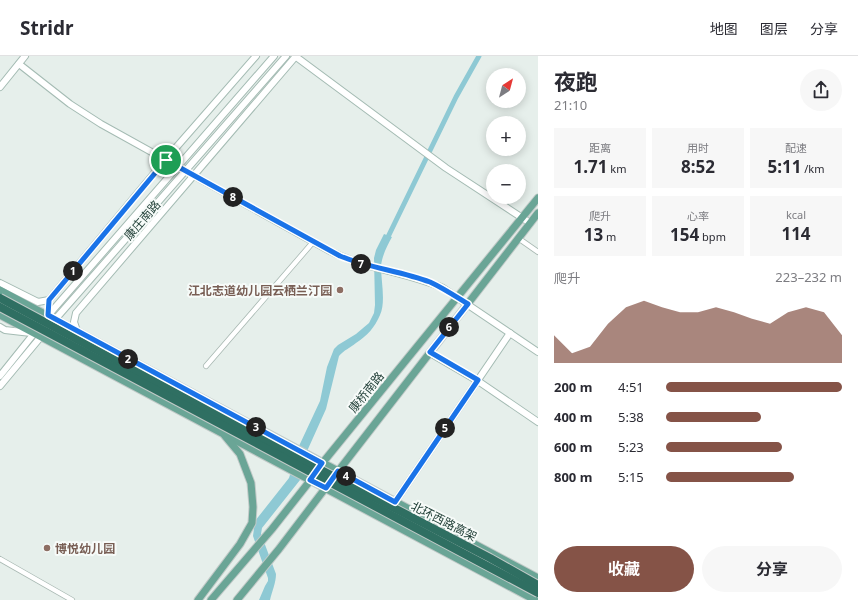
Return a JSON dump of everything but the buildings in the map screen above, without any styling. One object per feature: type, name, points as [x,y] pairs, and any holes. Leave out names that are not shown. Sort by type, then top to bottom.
[{"type":"highway","name":"北环西路高架","points":[[0,298],[279,448],[490,558],[538,585]]},
{"type":"highway","name":"北环西路高架","points":[[0,307],[538,593]]},
{"type":"main road","name":"康桥南路","points":[[211,600],[272,529],[319,461],[538,198]]},
{"type":"main road","points":[[237,600],[279,550],[338,471],[538,213]]},
{"type":"main road","points":[[0,290],[538,578]]},
{"type":"main road","points":[[0,315],[535,600]]},
{"type":"main road","points":[[198,600],[240,544],[252,523],[253,507],[251,483],[240,454],[222,433]]},
{"type":"street","points":[[0,87],[25,56]]},
{"type":"street","points":[[48,315],[49,300],[166,160],[256,56]]},
{"type":"street","name":"康庄南路","points":[[0,386],[37,335],[48,315],[274,56]]},
{"type":"street","name":"康庄南路","points":[[0,376],[37,335],[55,320],[286,56]]},
{"type":"street","points":[[77,331],[74,322],[76,313],[295,56],[431,157],[530,223]]},
{"type":"street","points":[[19,64],[82,112],[101,124],[350,260],[396,272],[442,288],[538,352]]},
{"type":"street","points":[[518,238],[538,252]]},
{"type":"street","points":[[206,366],[314,241]]},
{"type":"street","points":[[0,283],[38,302],[49,300]]},
{"type":"street","points":[[0,327],[5,330],[37,335]]},
{"type":"street","points":[[395,502],[510,333]]},
{"type":"street","points":[[430,352],[478,380],[538,422]]},
{"type":"street","points":[[0,559],[72,600]]},
{"type":"water","points":[[384,234],[392,237],[385,251],[381,266],[383,298],[382,310],[376,323],[367,334],[339,356],[326,409],[308,449],[300,480],[262,528],[261,534],[276,574],[275,584],[270,600],[259,600],[268,578],[253,536],[255,521],[289,478],[299,446],[320,401],[327,367],[334,349],[369,323],[374,313],[374,258],[376,250]]},
{"type":"waterway","points":[[386,241],[456,97],[479,56]]},
{"type":"place","name":"江北志道幼儿园云栖兰汀园","points":[[340,290]]},
{"type":"place","name":"博悦幼儿园","points":[[47,548]]},
{"type":"route","points":[[166,160],[340,256],[357,263],[396,272],[428,282],[442,288],[468,304],[430,352],[478,380],[395,502],[338,471],[326,488],[310,480],[322,463],[48,315],[49,300],[166,160]]}]
